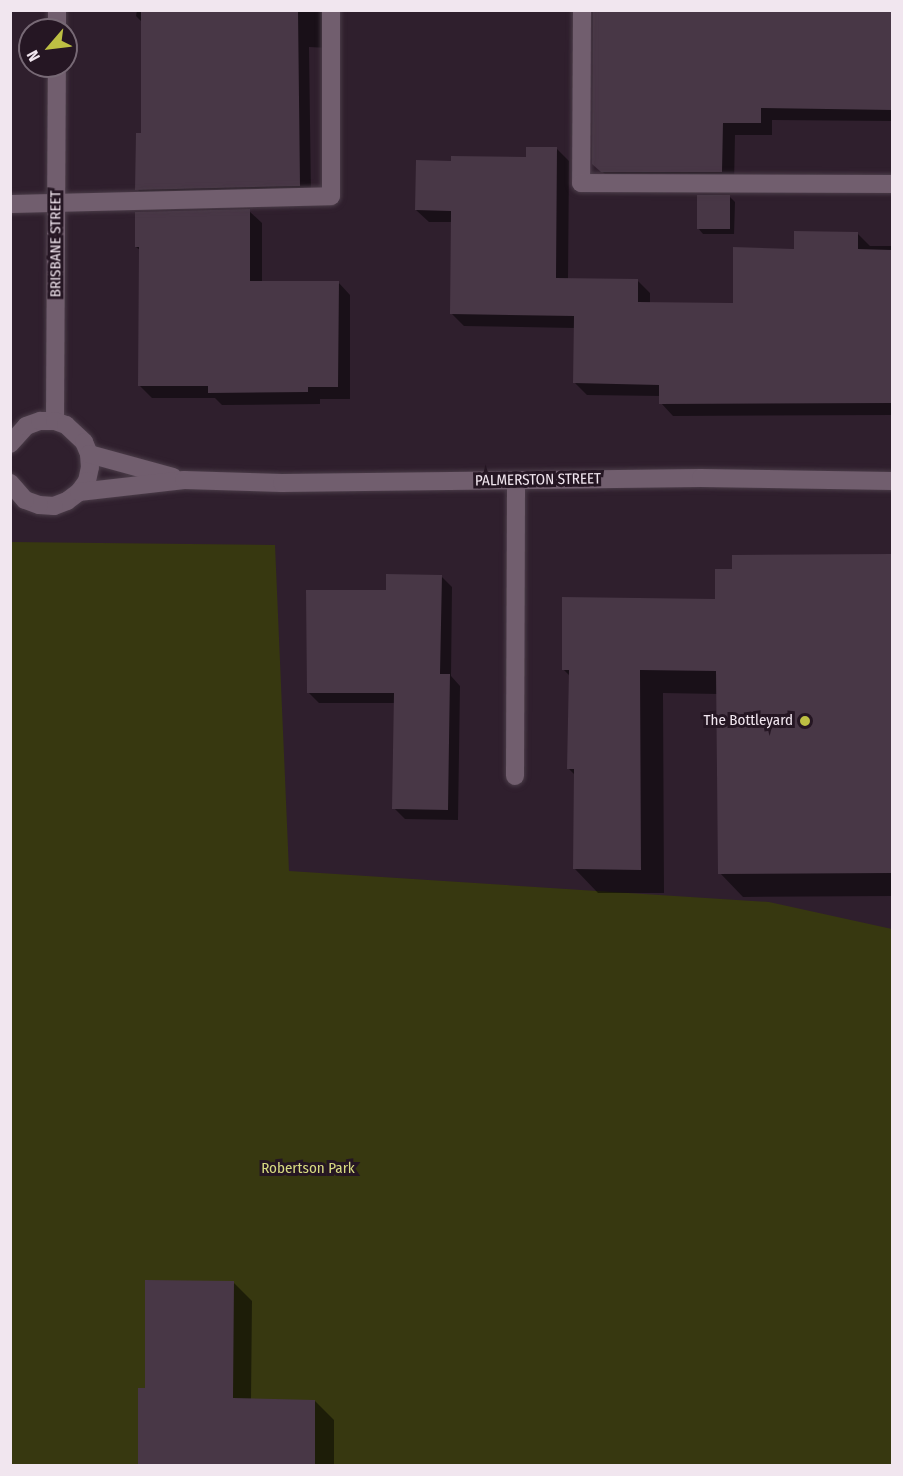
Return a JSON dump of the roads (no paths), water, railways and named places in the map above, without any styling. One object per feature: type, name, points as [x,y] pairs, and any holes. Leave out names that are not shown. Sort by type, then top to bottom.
[{"type":"street","points":[[10,204],[331,196],[332,10]]},
{"type":"street","points":[[582,10],[581,183],[892,184]]},
{"type":"street","name":"BRISBANE STREET","points":[[55,422],[57,78]]},
{"type":"street","points":[[10,444],[26,426],[40,421],[55,422],[76,433],[89,454],[87,480],[79,492],[68,501],[54,506],[39,505],[25,500],[10,483]]},
{"type":"street","name":"PALMERSTON STREET","points":[[89,454],[184,480]]},
{"type":"street","name":"PALMERSTON STREET","points":[[79,492],[184,480],[282,483],[701,478],[892,481]]},
{"type":"street","points":[[515,776],[516,481]]},
{"type":"place","name":"The Bottleyard","points":[[805,721]]},
{"type":"park label","name":"Robertson Park","points":[[308,1169]]}]
